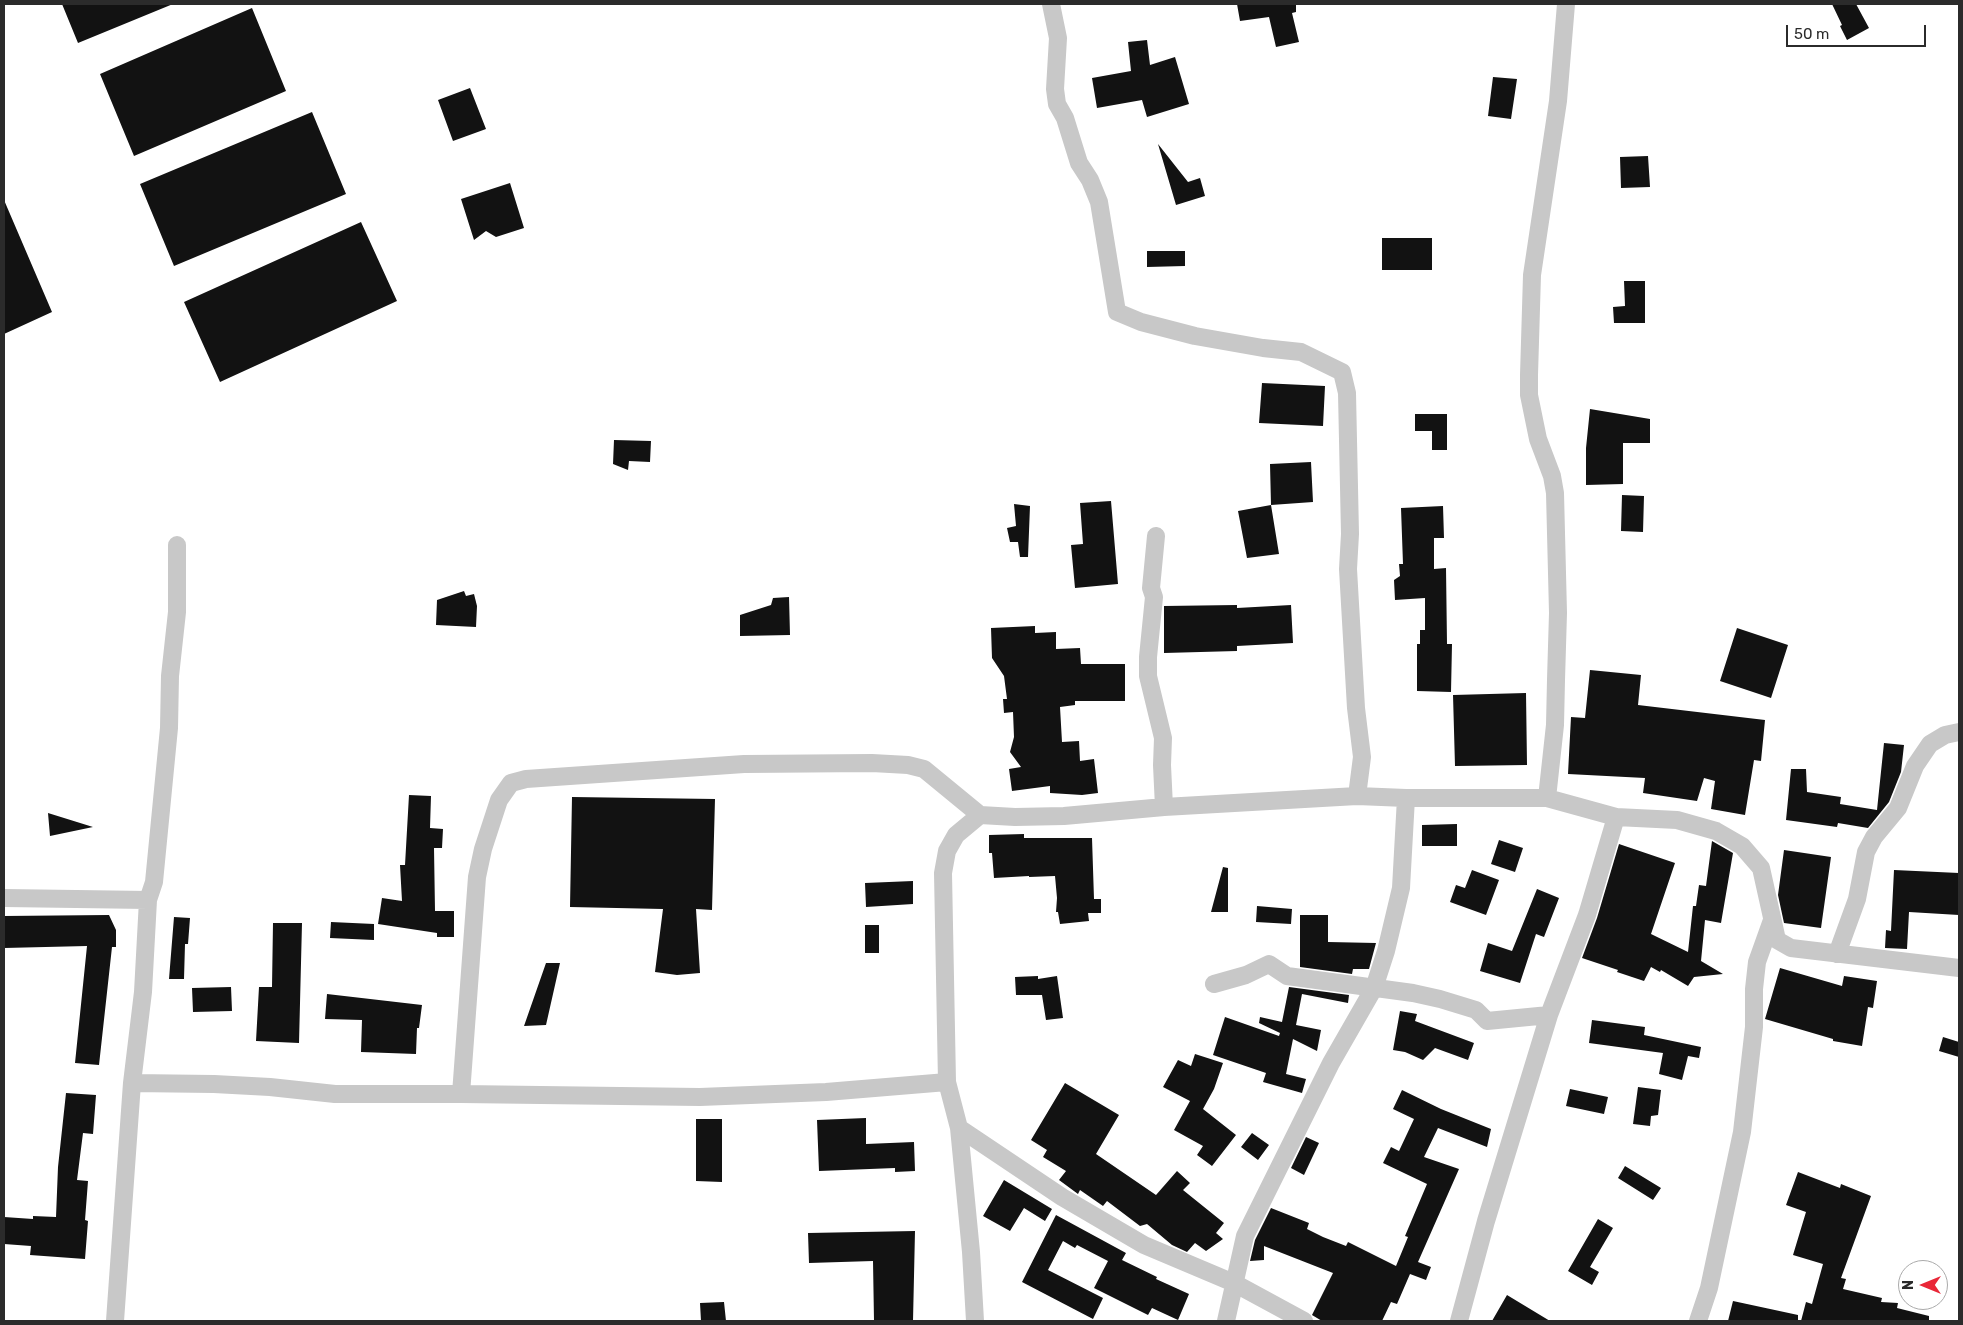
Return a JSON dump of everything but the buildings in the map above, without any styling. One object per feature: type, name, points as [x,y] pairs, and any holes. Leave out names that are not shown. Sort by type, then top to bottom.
[{"type":"street","points":[[1052,4],[1058,38],[1055,89],[1057,104],[1065,118],[1079,163],[1090,180],[1099,202],[1117,312],[1141,322],[1196,336],[1263,348],[1301,352],[1342,372],[1347,393],[1348,410],[1350,534],[1348,569],[1356,708],[1362,757],[1357,796]]},
{"type":"street","points":[[1547,798],[1555,725],[1558,614],[1555,493],[1552,476],[1538,439],[1529,395],[1529,375],[1532,275],[1558,101],[1566,4]]},
{"type":"street","points":[[1156,536],[1151,588],[1154,597],[1148,676],[1163,738],[1164,807]]},
{"type":"street","points":[[115,1321],[132,1083],[143,992],[148,900],[154,882],[169,728],[170,676],[177,612],[177,545]]},
{"type":"street","points":[[1837,954],[1857,899],[1866,852],[1874,837],[1898,808],[1916,766],[1930,744],[1945,735],[1959,732]]},
{"type":"street","points":[[461,1094],[477,878],[482,849],[499,800],[511,783],[526,778],[744,764],[872,763],[924,769],[980,815],[1015,817],[1064,816],[1164,807],[1357,796],[1547,798],[1616,817],[1677,820],[1716,831],[1742,846],[1761,868],[1777,940],[1784,945],[1799,950],[1959,968]]},
{"type":"street","points":[[1226,1321],[1246,1236],[1331,1063],[1374,988],[1386,951],[1401,888],[1406,798]]},
{"type":"street","points":[[975,1321],[960,1128],[947,1082],[943,873],[947,851],[956,835],[980,815]]},
{"type":"street","points":[[1459,1321],[1486,1221],[1549,1015],[1587,915],[1616,817]]},
{"type":"street","points":[[4,898],[148,900]]},
{"type":"street","points":[[1698,1321],[1709,1288],[1742,1132],[1754,1027],[1754,990],[1757,962],[1772,920]]},
{"type":"street","points":[[1214,984],[1246,975],[1269,964],[1287,976],[1440,999],[1476,1010],[1487,1022],[1549,1015]]},
{"type":"street","points":[[132,1083],[270,1087],[335,1094],[700,1097],[826,1092],[947,1082]]},
{"type":"street","points":[[960,1128],[1062,1197],[1144,1245],[1234,1283],[1304,1321]]}]
